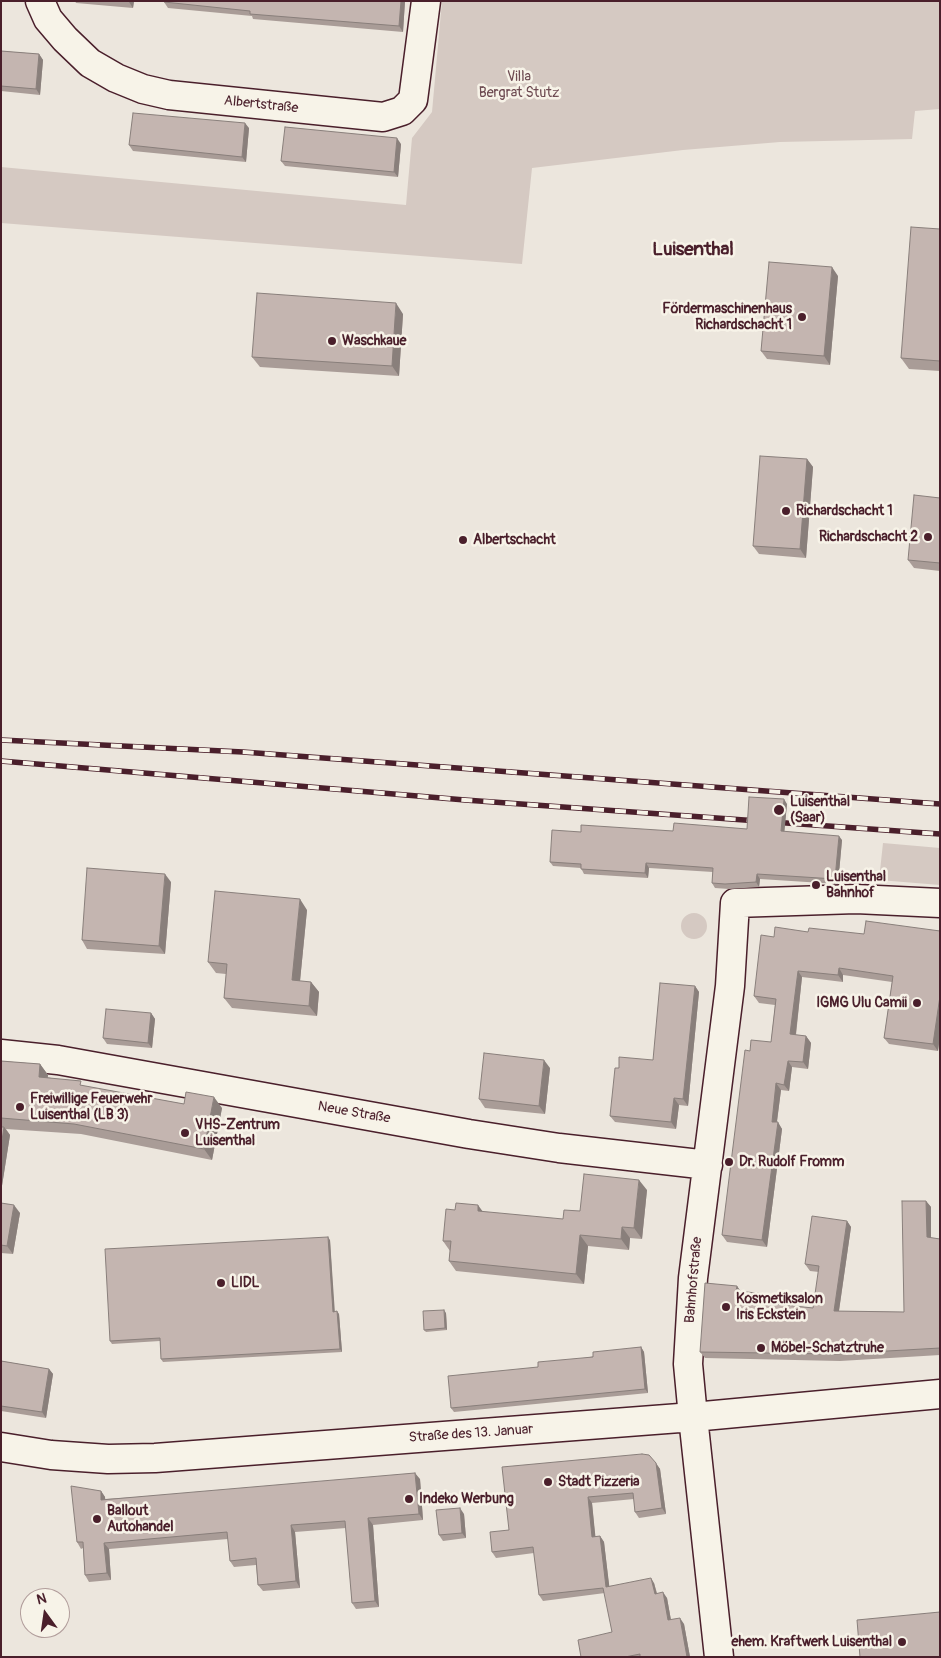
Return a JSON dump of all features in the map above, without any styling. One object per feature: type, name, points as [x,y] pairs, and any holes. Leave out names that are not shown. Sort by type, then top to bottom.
[{"type":"street","name":"Albertstraße","points":[[40,1],[48,19],[65,39],[90,63],[116,78],[143,89],[169,95],[383,117],[402,111],[414,100],[426,1]]},
{"type":"street","name":"Bahnhofstraße","points":[[719,1657],[688,1364],[693,1278],[730,986],[735,903],[856,898],[940,904]]},
{"type":"street","name":"Neue Straße","points":[[1,1054],[58,1060],[469,1134],[559,1148],[708,1165]]},
{"type":"street","name":"Straße des 13. Januar","points":[[1,1448],[51,1455],[108,1459],[155,1458],[693,1417],[940,1394]]},
{"type":"green space","name":"Villa Bergrat Stutz","points":[[442,1],[940,1],[940,109],[915,111],[912,139],[780,142],[683,150],[532,168],[522,264],[1,223],[1,167],[406,205],[412,138],[432,112]]},
{"type":"green space","points":[[883,843],[940,848],[940,885],[879,880]]},
{"type":"green space","points":[[694,913],[703,917],[707,926],[703,935],[694,939],[685,935],[681,926],[685,917]]},
{"type":"building","points":[[164,1],[401,1],[399,26],[250,14],[250,11]]},
{"type":"building","points":[[1,51],[39,54],[36,89],[1,86]]},
{"type":"building","points":[[133,113],[245,123],[242,157],[129,145]]},
{"type":"building","points":[[285,127],[397,138],[394,172],[281,161]]},
{"type":"building","points":[[911,227],[940,229],[940,361],[901,358]]},
{"type":"building","name":"Fördermaschinenhaus Richardschacht 1","points":[[769,262],[832,267],[824,356],[761,351]]},
{"type":"building","name":"Waschkaue","points":[[257,293],[396,303],[392,366],[252,357]]},
{"type":"building","name":"Richardschacht 1","points":[[760,456],[807,459],[800,549],[753,546]]},
{"type":"building","name":"Richardschacht 2","points":[[914,495],[940,498],[940,563],[908,560]]},
{"type":"building","points":[[749,797],[784,799],[781,831],[839,836],[835,879],[757,874],[756,882],[725,884],[712,883],[713,868],[646,863],[645,873],[581,869],[581,864],[550,862],[552,830],[581,832],[581,825],[673,831],[674,823],[747,829]]},
{"type":"building","points":[[87,868],[165,874],[159,946],[82,940]]},
{"type":"building","points":[[215,891],[300,899],[292,980],[311,982],[309,1006],[224,998],[227,964],[208,962]]},
{"type":"building","points":[[866,921],[940,931],[940,996],[933,1044],[884,1038],[893,976],[839,968],[838,975],[798,971],[790,1034],[806,1036],[803,1062],[788,1061],[784,1085],[776,1083],[772,1122],[778,1122],[762,1240],[722,1235],[745,1050],[750,1051],[751,1040],[771,1042],[776,999],[754,996],[761,935],[774,937],[775,927],[808,932],[809,928],[864,934]]},
{"type":"building","points":[[660,983],[695,986],[683,1099],[674,1098],[671,1122],[610,1116],[615,1068],[619,1068],[619,1057],[653,1060]]},
{"type":"building","points":[[106,1009],[151,1013],[148,1043],[103,1038]]},
{"type":"building","points":[[484,1053],[544,1060],[539,1106],[479,1099]]},
{"type":"building","points":[[1,1061],[40,1064],[39,1077],[81,1081],[80,1085],[184,1104],[186,1092],[214,1097],[204,1149],[74,1124],[1,1118]]},
{"type":"building","points":[[1,1127],[4,1127],[1,1147]]},
{"type":"building","points":[[584,1174],[639,1180],[634,1228],[622,1227],[621,1239],[580,1235],[576,1274],[449,1261],[451,1241],[443,1241],[446,1209],[455,1210],[456,1203],[478,1205],[478,1211],[563,1219],[564,1210],[580,1211]]},
{"type":"building","points":[[902,1201],[926,1201],[927,1237],[940,1239],[940,1348],[835,1354],[700,1352],[705,1283],[737,1286],[736,1291],[767,1294],[766,1303],[813,1308],[819,1266],[805,1264],[812,1216],[847,1221],[834,1311],[904,1312]]},
{"type":"building","points":[[1,1203],[14,1205],[7,1246],[1,1245]]},
{"type":"building","name":"LIDL","points":[[328,1237],[333,1312],[337,1311],[340,1349],[161,1359],[160,1338],[110,1341],[105,1249]]},
{"type":"building","points":[[444,1310],[445,1328],[424,1330],[423,1311]]},
{"type":"building","points":[[641,1347],[645,1389],[451,1408],[448,1376],[538,1367],[538,1362],[593,1357],[593,1352]]},
{"type":"building","points":[[1,1361],[49,1369],[42,1412],[1,1406]]},
{"type":"building","points":[[642,1454],[649,1455],[656,1463],[662,1508],[635,1512],[633,1493],[588,1497],[592,1537],[600,1536],[606,1587],[651,1578],[655,1594],[663,1592],[668,1620],[680,1618],[687,1657],[640,1657],[640,1654],[625,1657],[581,1657],[578,1640],[612,1632],[603,1588],[539,1595],[533,1547],[492,1552],[490,1532],[509,1530],[502,1467]]},
{"type":"building","points":[[415,1473],[419,1514],[368,1518],[375,1601],[352,1603],[345,1521],[291,1525],[296,1581],[258,1585],[256,1558],[230,1561],[227,1532],[104,1543],[107,1573],[85,1575],[83,1542],[77,1542],[71,1486],[101,1491],[101,1500]]},
{"type":"building","points":[[460,1508],[462,1533],[439,1535],[436,1510]]},
{"type":"building","name":"ehem. Kraftwerk Luisenthal","points":[[940,1612],[940,1657],[860,1657],[857,1620]]},
{"type":"railway","points":[[1,740],[243,752],[940,804]]},
{"type":"railway","points":[[1,761],[465,800],[940,834]]},
{"type":"place","name":"Fördermaschinenhaus Richardschacht 1","points":[[802,317]]},
{"type":"place","name":"Waschkaue","points":[[332,341]]},
{"type":"place","name":"Richardschacht 1","points":[[786,511]]},
{"type":"place","name":"Richardschacht 2","points":[[928,537]]},
{"type":"place","name":"Albertschacht","points":[[463,540]]},
{"type":"place","name":"Luisenthal (Saar)","points":[[779,810]]},
{"type":"place","name":"Luisenthal Bahnhof","points":[[816,885]]},
{"type":"place","name":"IGMG Ulu Camii","points":[[917,1003]]},
{"type":"place","name":"Freiwillige Feuerwehr Luisenthal (LB 3)","points":[[20,1107]]},
{"type":"place","name":"VHS-Zentrum Luisenthal","points":[[185,1133]]},
{"type":"place","name":"Dr. Rudolf Fromm","points":[[729,1162]]},
{"type":"place","name":"LIDL","points":[[221,1283]]},
{"type":"place","name":"Kosmetiksalon Iris Eckstein","points":[[726,1307]]},
{"type":"place","name":"Möbel-Schatztruhe","points":[[761,1348]]},
{"type":"place","name":"Stadt Pizzeria","points":[[548,1482]]},
{"type":"place","name":"Indeko Werbung","points":[[409,1499]]},
{"type":"place","name":"Ballout Autohandel","points":[[97,1519]]},
{"type":"place","name":"ehem. Kraftwerk Luisenthal","points":[[902,1642]]},
{"type":"district","name":"Luisenthal","points":[[693,250]]}]
